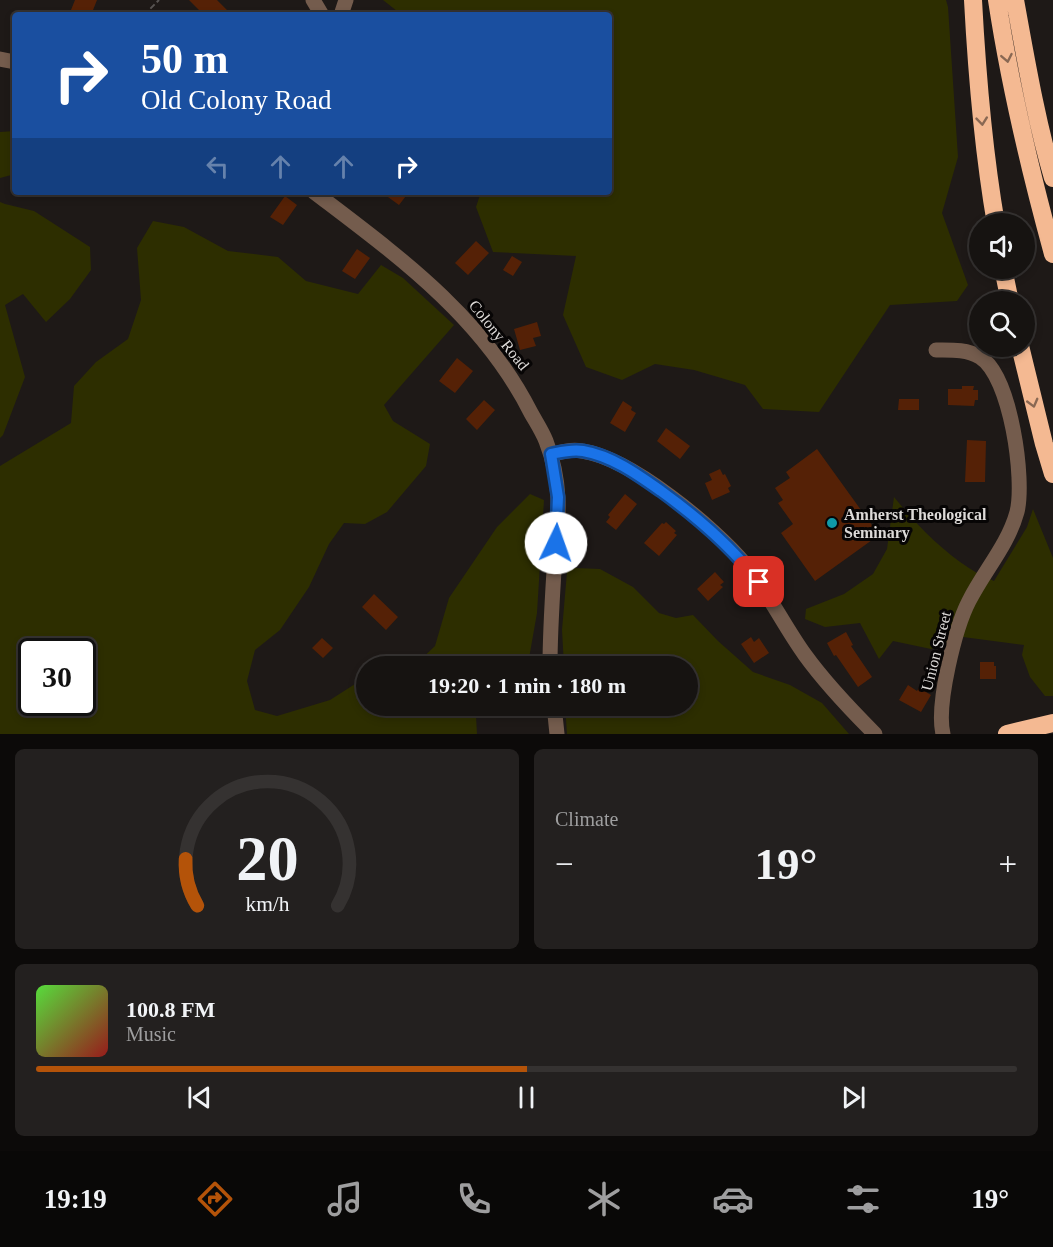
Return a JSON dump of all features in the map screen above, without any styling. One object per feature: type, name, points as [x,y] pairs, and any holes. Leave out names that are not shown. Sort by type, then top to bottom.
[{"type":"highway","points":[[973,0],[988,180],[994,213]]},
{"type":"highway","points":[[997,0],[1031,168],[1053,254]]},
{"type":"highway","points":[[1016,0],[1053,135]]},
{"type":"highway","points":[[1016,0],[1043,145],[1053,178]]},
{"type":"highway","points":[[1023,357],[1053,474]]},
{"type":"highway","points":[[1007,734],[1053,723]]},
{"type":"street","name":"Colony Road","points":[[318,195],[393,252],[451,304],[505,367],[520,390],[545,439],[551,454],[558,497],[550,656]]},
{"type":"street","name":"Union Street","points":[[936,350],[954,350],[980,357],[996,377],[1007,401],[1020,493],[1011,529],[972,596],[960,622],[943,696],[941,726],[943,734]]},
{"type":"street","points":[[551,454],[566,450],[602,456],[639,475],[684,507],[744,563],[830,687],[875,734]]},
{"type":"street","points":[[555,716],[557,734]]},
{"type":"path","points":[[147,12],[159,0]]},
{"type":"shaded area","points":[[383,0],[946,0],[958,157],[942,213],[968,285],[957,301],[890,305],[819,412],[763,409],[745,385],[694,370],[655,364],[622,380],[586,367],[563,315],[576,256],[493,252],[476,207],[480,195],[612,195],[612,12],[398,12]]},
{"type":"shaded area","points":[[12,131],[12,175],[0,178],[0,132]]},
{"type":"shaded area","points":[[0,202],[34,211],[90,247],[91,270],[70,299],[46,322],[23,294],[5,305],[25,377],[0,438]]},
{"type":"shaded area","points":[[153,221],[184,227],[228,251],[278,257],[306,281],[358,294],[381,265],[403,278],[454,325],[384,405],[393,421],[430,444],[426,466],[387,512],[365,524],[344,523],[329,544],[309,587],[280,630],[255,650],[247,681],[255,710],[277,716],[330,700],[356,683],[356,716],[476,716],[477,734],[0,734],[0,466],[71,423],[74,386],[96,362],[128,339],[141,300],[137,248]]},
{"type":"shaded area","points":[[530,494],[544,500],[537,613],[529,656],[424,656],[435,646],[449,598],[497,527]]},
{"type":"shaded area","points":[[894,497],[948,553],[972,570],[994,581],[1027,527],[1033,509],[1053,558],[1053,696],[1045,696],[1030,677],[1022,655],[1024,645],[963,637],[931,649],[893,641],[879,659],[860,623],[825,627],[805,619],[806,609],[844,594],[873,574],[887,549]]},
{"type":"shaded area","points":[[575,568],[600,569],[633,587],[659,613],[676,618],[693,615],[753,672],[790,685],[822,703],[849,734],[567,734],[566,716],[698,716],[698,656],[563,656],[562,630],[567,572]]},
{"type":"building","points":[[75,0],[97,0],[92,12],[70,12]]},
{"type":"building","points":[[189,0],[217,0],[229,12],[201,12]]},
{"type":"building","points":[[385,195],[407,195],[399,205]]},
{"type":"building","points":[[285,196],[297,205],[283,225],[270,217]]},
{"type":"building","points":[[476,241],[489,253],[468,275],[455,263]]},
{"type":"building","points":[[357,249],[370,258],[355,279],[342,271]]},
{"type":"building","points":[[512,256],[522,262],[513,276],[503,270]]},
{"type":"building","points":[[537,322],[541,336],[533,338],[536,346],[520,350],[514,329]]},
{"type":"building","points":[[457,358],[473,371],[455,393],[439,381]]},
{"type":"building","points":[[962,386],[974,386],[973,390],[978,390],[978,400],[975,400],[974,406],[948,405],[948,389],[962,389]]},
{"type":"building","points":[[899,399],[919,399],[919,410],[898,410]]},
{"type":"building","points":[[484,400],[495,410],[477,430],[466,419]]},
{"type":"building","points":[[623,401],[636,413],[625,432],[610,423]]},
{"type":"building","points":[[666,428],[690,446],[680,459],[657,441]]},
{"type":"building","points":[[967,440],[986,441],[985,482],[965,482]]},
{"type":"building","name":"Amherst Theological Seminary","points":[[817,449],[879,535],[815,581],[781,533],[793,524],[778,503],[783,500],[775,488],[790,478],[786,472]]},
{"type":"building","points":[[720,469],[731,486],[728,488],[730,492],[712,500],[705,483],[712,480],[709,474]]},
{"type":"building","points":[[625,494],[637,504],[616,530],[606,522],[610,517],[608,515]]},
{"type":"building","points":[[666,522],[676,531],[674,533],[677,535],[659,556],[644,543],[662,523]]},
{"type":"building","points":[[715,572],[724,582],[720,585],[723,587],[708,601],[697,589]]},
{"type":"building","points":[[374,594],[398,617],[386,630],[362,607]]},
{"type":"building","points":[[846,632],[853,645],[851,646],[872,677],[858,687],[827,643]]},
{"type":"building","points":[[751,637],[754,642],[759,638],[769,653],[754,663],[741,644]]},
{"type":"building","points":[[322,638],[333,648],[323,658],[312,648]]},
{"type":"building","points":[[980,662],[994,662],[996,679],[980,679]]},
{"type":"building","points":[[908,685],[917,691],[919,688],[931,695],[921,712],[899,700]]},
{"type":"place","name":"Amherst Theological Seminary","points":[[832,523]]},
{"type":"route","points":[[556,543],[558,497],[551,454],[566,450],[582,451],[602,456],[621,465],[684,507],[723,541],[759,582]]}]
